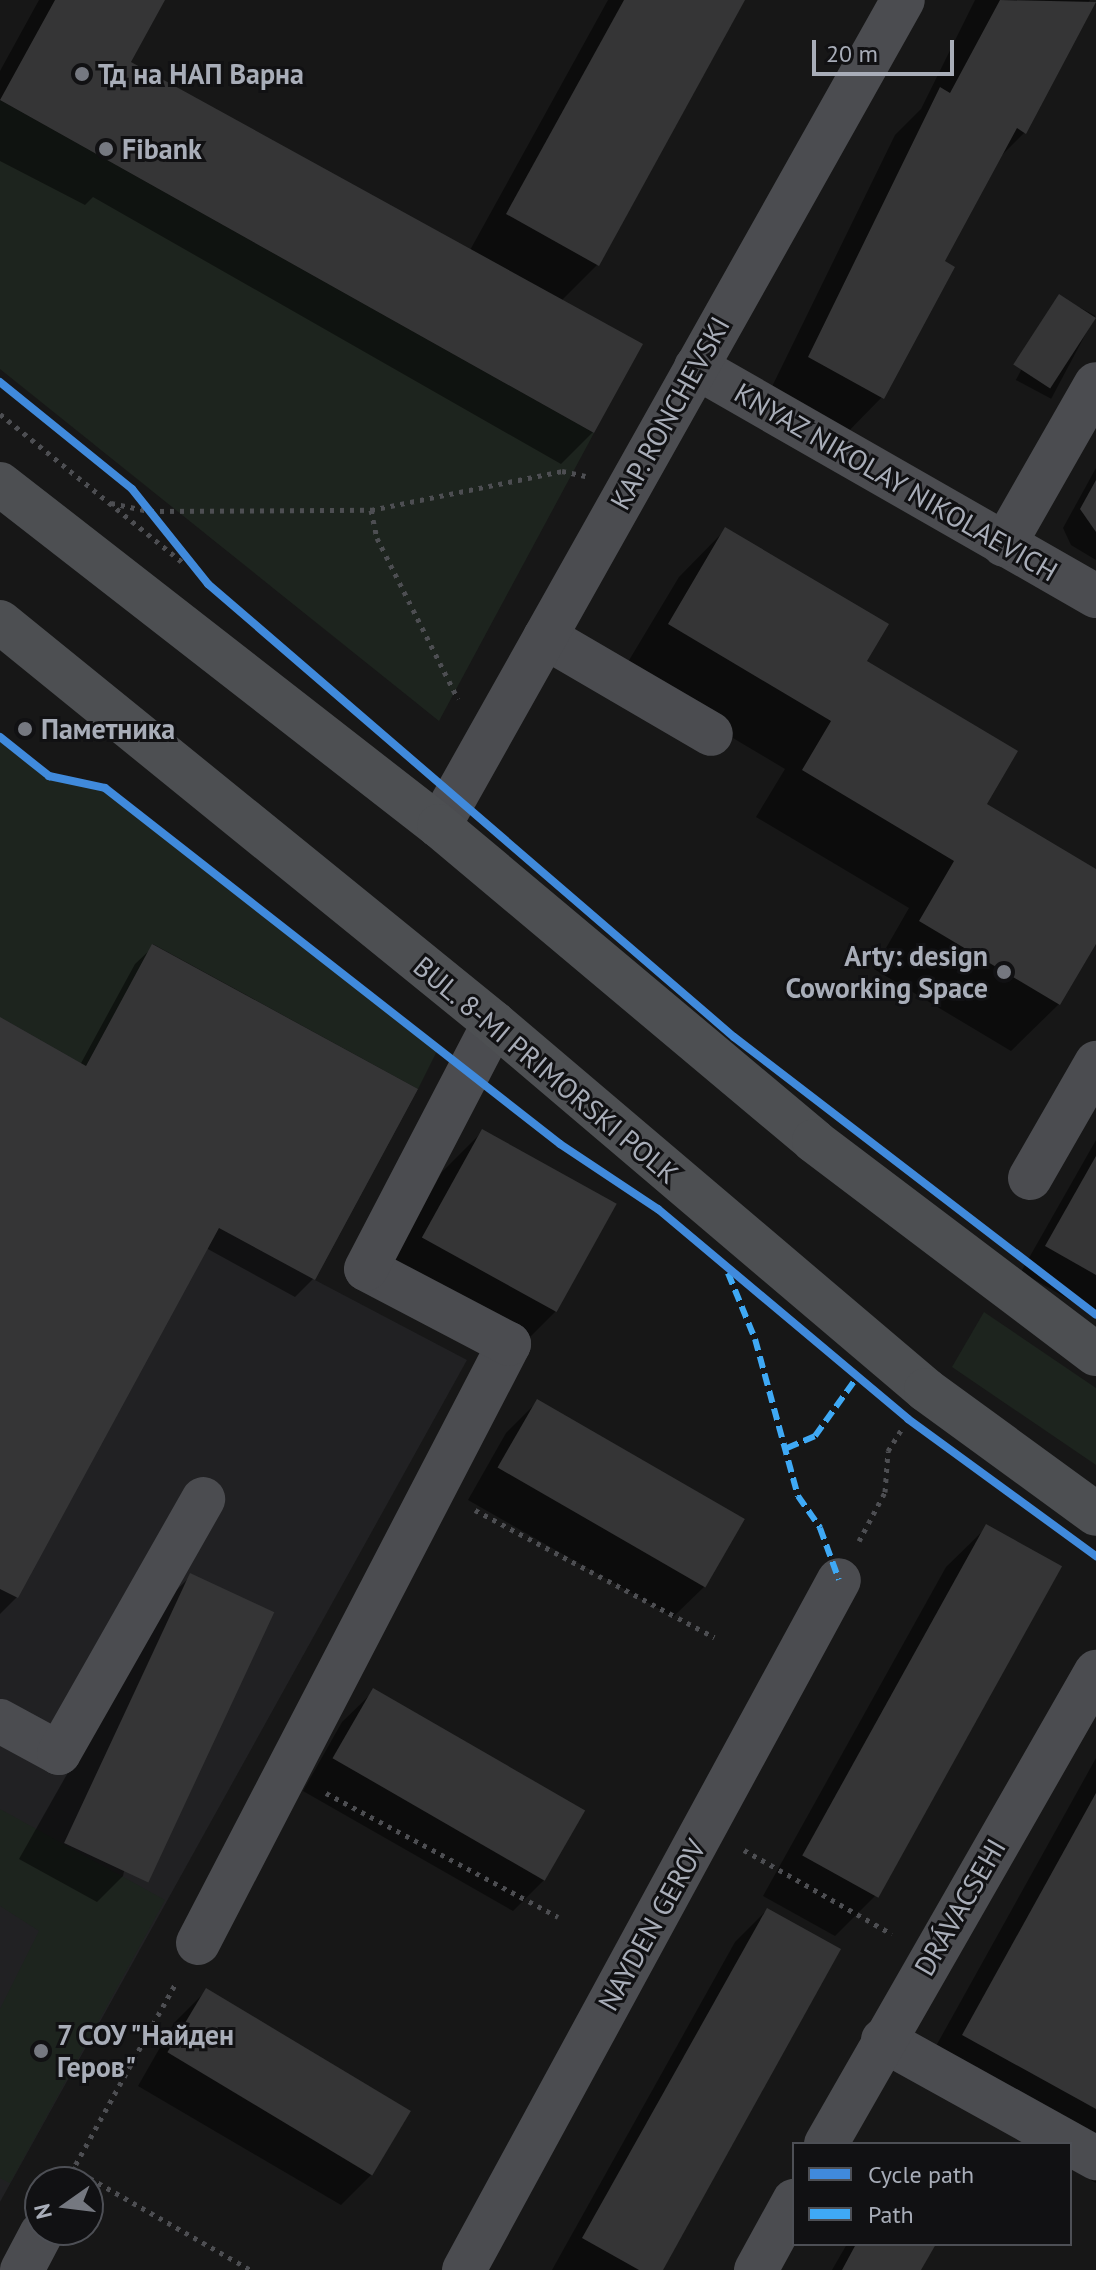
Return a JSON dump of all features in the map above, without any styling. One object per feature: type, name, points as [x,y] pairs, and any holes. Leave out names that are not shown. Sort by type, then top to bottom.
[{"type":"main road","points":[[0,484],[439,826],[814,1141],[1096,1354]]},
{"type":"main road","name":"BUL. 8-MI PRIMORSKI POLK","points":[[0,622],[494,1023],[926,1390],[1096,1514]]},
{"type":"street","name":"KAP. RONCHEVSKI","points":[[439,826],[903,0]]},
{"type":"street","name":"KNYAZ NIKOLAY NIKOLAEVICH","points":[[696,367],[1096,596]]},
{"type":"street","points":[[1004,545],[1096,384]]},
{"type":"street","points":[[545,637],[711,734]]},
{"type":"street","points":[[198,1943],[509,1344],[366,1269],[494,1023]]},
{"type":"street","points":[[1030,1178],[1096,1063]]},
{"type":"street","points":[[0,1721],[59,1753],[203,1499]]},
{"type":"street","name":"NAYDEN GEROV","points":[[464,2270],[839,1580]]},
{"type":"street","name":"DRÁVACSEHI","points":[[827,2142],[1096,1672]]},
{"type":"street","points":[[883,2040],[1067,2142]]},
{"type":"street","points":[[1072,2145],[1096,2158]]},
{"type":"street","points":[[756,2270],[792,2205]]},
{"type":"path","points":[[0,414],[197,573]]},
{"type":"path","points":[[111,503],[150,511],[371,510],[562,471],[629,486]]},
{"type":"path","points":[[132,489],[159,523]]},
{"type":"path","points":[[371,510],[377,538],[438,649],[480,752]]},
{"type":"path","points":[[169,535],[197,573]]},
{"type":"path","points":[[839,1580],[885,1492],[888,1451],[908,1419]]},
{"type":"path","points":[[434,1488],[714,1637]]},
{"type":"path","points":[[287,1772],[558,1917]]},
{"type":"path","points":[[705,1828],[876,1925]]},
{"type":"path","points":[[73,2166],[198,1943]]},
{"type":"path","points":[[104,2186],[251,2270]]},
{"type":"shaded area","points":[[0,100],[594,433],[439,721],[0,369]]},
{"type":"shaded area","points":[[0,739],[49,776],[105,788],[438,1049],[418,1089],[153,944],[86,1066],[0,1017]]},
{"type":"shaded area","points":[[152,944],[418,1089],[315,1280],[467,1360],[0,2202],[0,1017]]},
{"type":"shaded area","points":[[984,1312],[1096,1388],[1096,1465],[952,1367]]},
{"type":"shaded area","name":"7 СОУ \"Найден Геров\"","points":[[0,1809],[165,1900],[10,2183],[0,2178],[0,2009],[39,1931],[0,1906]]},
{"type":"building","points":[[55,0],[165,0],[131,62],[643,344],[594,433],[0,100]]},
{"type":"building","points":[[624,0],[745,0],[599,266],[506,214]]},
{"type":"building","points":[[1000,0],[1096,2],[1026,134],[1017,128],[945,261],[955,267],[884,399],[808,357],[940,87],[950,93]]},
{"type":"building","points":[[1059,294],[1096,318],[1050,388],[1013,364]]},
{"type":"building","points":[[1096,480],[1096,532],[1080,509]]},
{"type":"building","points":[[725,527],[889,624],[867,661],[1018,751],[987,804],[1096,869],[1096,944],[1060,1005],[919,921],[954,861],[802,770],[831,721],[668,624]]},
{"type":"building","points":[[152,944],[418,1089],[315,1280],[219,1228],[18,1598],[0,1589],[0,1017],[86,1066]]},
{"type":"building","points":[[482,1129],[617,1204],[557,1312],[422,1237]]},
{"type":"building","points":[[1096,1156],[1096,1275],[1045,1246]]},
{"type":"building","points":[[537,1399],[745,1519],[705,1587],[497,1467]]},
{"type":"building","points":[[986,1524],[1062,1566],[878,1898],[802,1855]]},
{"type":"building","points":[[190,1573],[274,1612],[148,1882],[64,1843]]},
{"type":"building","points":[[373,1688],[585,1810],[545,1881],[332,1758]]},
{"type":"building","points":[[1096,1793],[1096,2109],[962,2035]]},
{"type":"building","points":[[767,1908],[841,1949],[663,2270],[639,2270],[582,2238]]},
{"type":"building","points":[[206,1988],[411,2111],[372,2175],[167,2052]]},
{"type":"building","points":[[855,2246],[935,2246],[921,2270],[842,2270]]},
{"type":"marked path","points":[[728,1273],[755,1339],[798,1496],[820,1528],[839,1580]]},
{"type":"marked path","points":[[787,1448],[815,1436],[858,1376]]},
{"type":"cycle path","points":[[0,382],[132,489],[208,584],[734,1037],[1096,1315]]},
{"type":"cycle path","points":[[0,737],[49,776],[105,788],[560,1144],[658,1209],[908,1419],[1096,1556]]},
{"type":"place","name":"Тд на НАП Варна","points":[[82,74]]},
{"type":"place","name":"Fibank","points":[[106,149]]},
{"type":"place","name":"Паметника","points":[[25,729]]},
{"type":"place","name":"Arty: design Coworking Space","points":[[1004,972]]},
{"type":"place","name":"7 СОУ \"Найден Геров\"","points":[[41,2051]]}]
